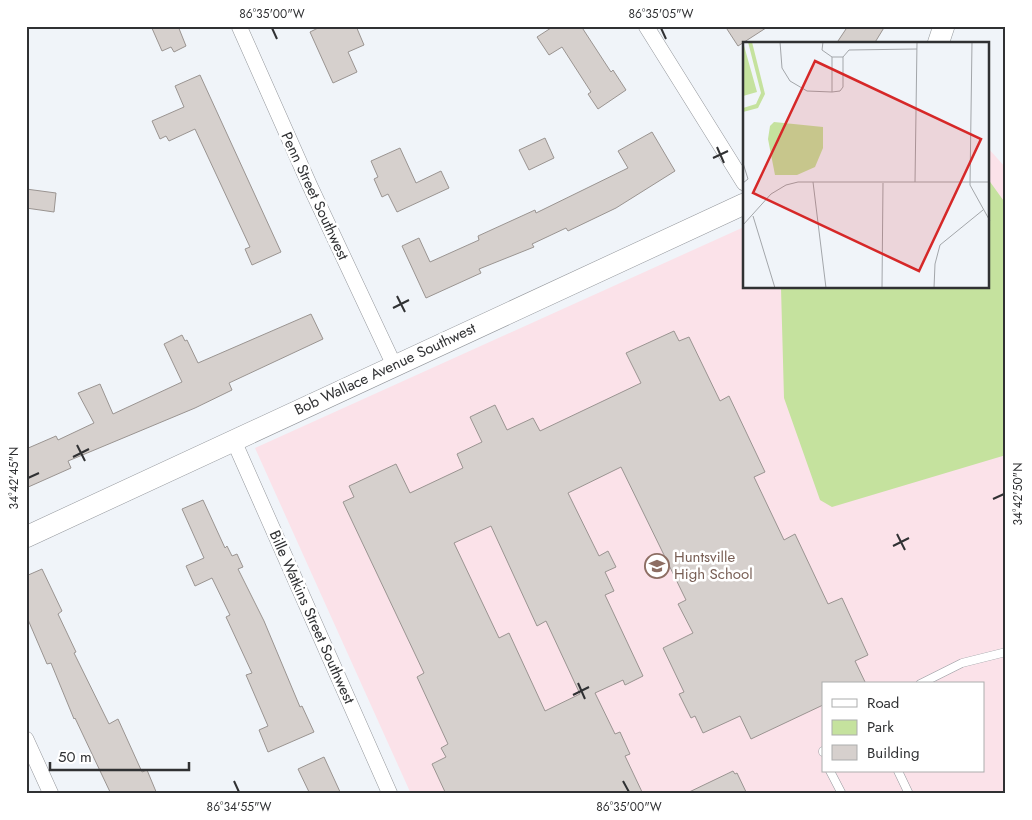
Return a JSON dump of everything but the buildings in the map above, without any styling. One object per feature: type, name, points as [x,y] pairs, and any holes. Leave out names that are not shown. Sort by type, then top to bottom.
[{"type":"main road","points":[[939,42],[944,26]]},
{"type":"main road","name":"Bob Wallace Avenue Southwest","points":[[26,537],[743,204]]},
{"type":"street","name":"Penn Street Southwest","points":[[239,26],[310,186],[394,365]]},
{"type":"street","points":[[646,26],[743,181]]},
{"type":"street","name":"Bille Watkins Street Southwest","points":[[233,440],[390,794]]},
{"type":"street","points":[[26,738],[51,794]]},
{"type":"lane","points":[[924,682],[962,663],[1006,652]]},
{"type":"lane","points":[[831,772],[842,794]]},
{"type":"lane","points":[[898,772],[909,794]]},
{"type":"shaded area","name":"Huntsville High School","points":[[990,150],[1006,168],[1006,794],[411,794],[255,448],[743,227],[743,289],[990,289]]},
{"type":"green space","points":[[990,182],[1006,204],[1006,455],[832,507],[820,500],[784,398],[781,289],[990,289]]},
{"type":"place","name":"Huntsville High School","points":[[657,566]]}]
